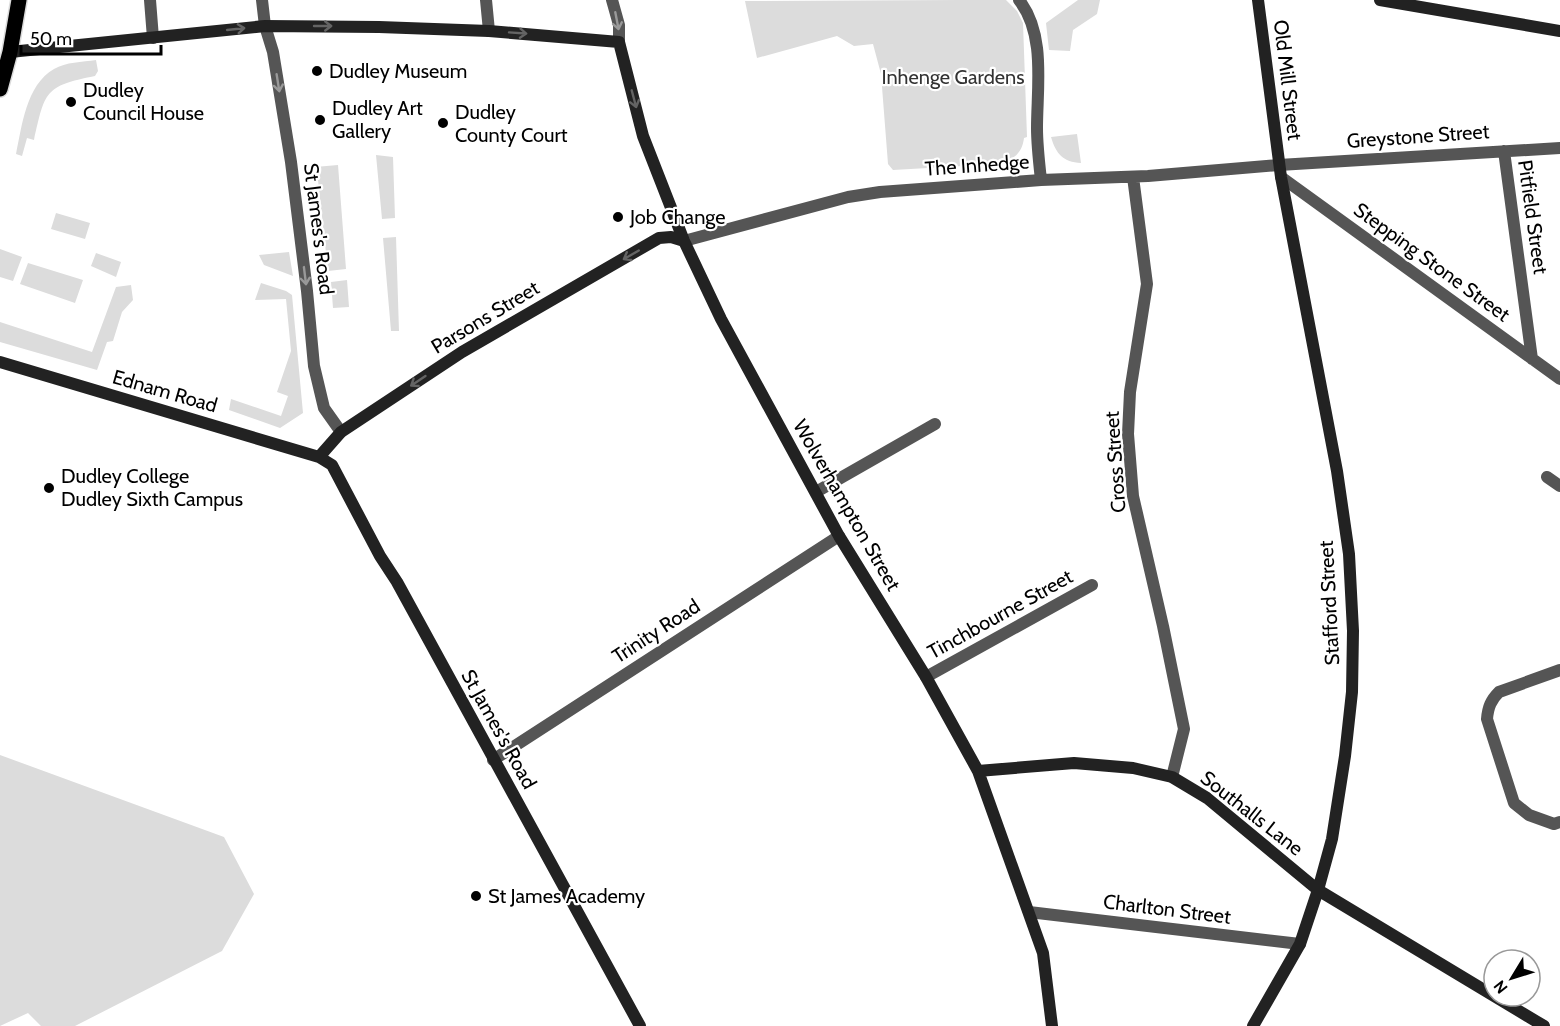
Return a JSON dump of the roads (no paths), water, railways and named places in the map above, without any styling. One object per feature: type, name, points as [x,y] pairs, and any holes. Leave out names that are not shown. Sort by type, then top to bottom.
[{"type":"main road","points":[[0,89],[10,52],[19,0]]},
{"type":"main road","name":"Old Mill Street","points":[[1258,0],[1280,171]]},
{"type":"main road","points":[[1380,0],[1560,30]]},
{"type":"main road","points":[[10,52],[265,26],[489,31],[619,42]]},
{"type":"main road","name":"Wolverhampton Street","points":[[619,42],[643,136],[684,241],[721,319],[839,536],[926,677],[978,771],[1043,953],[1052,1026]]},
{"type":"main road","name":"Stafford Street","points":[[1253,1026],[1300,944],[1318,890],[1332,839],[1352,692],[1353,631],[1349,554],[1337,471],[1280,171]]},
{"type":"main road","name":"Parsons Street","points":[[319,457],[341,432],[467,349],[659,238],[671,237],[684,241]]},
{"type":"main road","name":"Ednam Road","points":[[0,362],[319,457]]},
{"type":"main road","name":"St James's Road","points":[[319,457],[332,465],[640,1026]]},
{"type":"main road","name":"Southalls Lane","points":[[978,771],[1074,762],[1134,768],[1172,777],[1207,798],[1318,890],[1544,1026]]},
{"type":"street","points":[[150,0],[153,38]]},
{"type":"street","name":"St James's Road","points":[[262,0],[291,162],[315,375],[324,408],[341,432]]},
{"type":"street","points":[[486,0],[489,31]]},
{"type":"street","name":"Wolverhampton Street","points":[[612,0],[620,25],[619,42]]},
{"type":"street","points":[[1019,0],[1028,13],[1033,27],[1037,57],[1037,132],[1041,180]]},
{"type":"street","name":"Greystone Street","points":[[1280,171],[1504,150],[1560,148]]},
{"type":"street","name":"Pitfield Street","points":[[1504,150],[1532,359]]},
{"type":"street","name":"The Inhedge","points":[[684,241],[848,197],[880,192],[1041,180],[1280,171]]},
{"type":"street","name":"Stepping Stone Street","points":[[1280,171],[1560,379]]},
{"type":"street","name":"Cross Street","points":[[1133,177],[1147,284],[1130,392],[1128,434],[1133,495],[1184,729],[1172,777]]},
{"type":"street","points":[[816,492],[935,424]]},
{"type":"street","points":[[1547,477],[1560,486]]},
{"type":"street","name":"Trinity Road","points":[[493,759],[839,536]]},
{"type":"street","name":"Tinchbourne Street","points":[[926,677],[1092,585]]},
{"type":"street","points":[[1560,670],[1499,692],[1492,699],[1487,719],[1514,803],[1529,815],[1554,824],[1560,822]]},
{"type":"street","name":"Charlton Street","points":[[1029,912],[1300,944]]},
{"type":"place","name":"Dudley Museum","points":[[317,71]]},
{"type":"place","name":"Dudley Council House","points":[[71,102]]},
{"type":"place","name":"Dudley Art Gallery","points":[[320,120]]},
{"type":"place","name":"Dudley County Court","points":[[443,123]]},
{"type":"place","name":"Job Change","points":[[618,217]]},
{"type":"place","name":"Dudley College Dudley Sixth Campus","points":[[49,488]]},
{"type":"place","name":"St James Academy","points":[[476,896]]},
{"type":"park label","name":"Inhenge Gardens","points":[[953,77]]}]
